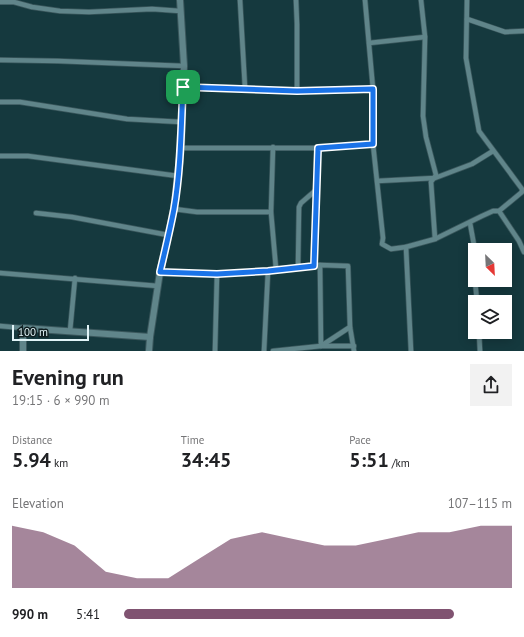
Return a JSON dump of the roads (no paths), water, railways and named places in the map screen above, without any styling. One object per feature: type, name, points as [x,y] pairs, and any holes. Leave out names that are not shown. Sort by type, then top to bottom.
[{"type":"street","points":[[149,351],[160,272],[174,209],[181,148],[184,66],[180,0]]},
{"type":"street","points":[[240,0],[245,88]]},
{"type":"street","points":[[296,0],[297,91]]},
{"type":"street","points":[[365,0],[373,89],[373,144],[383,238],[382,244],[391,249],[406,247],[435,239],[470,222],[499,211],[522,192],[522,189],[479,131],[466,58],[467,0]]},
{"type":"street","points":[[421,0],[425,37],[424,116],[426,136],[436,169],[435,178],[431,182],[435,239]]},
{"type":"street","points":[[0,2],[14,2],[60,12],[152,9],[180,11]]},
{"type":"street","points":[[467,19],[505,32],[524,32]]},
{"type":"street","points":[[369,43],[425,37]]},
{"type":"street","points":[[0,60],[184,66]]},
{"type":"street","points":[[183,87],[297,91],[373,89]]},
{"type":"street","points":[[0,102],[20,102],[127,119],[181,122]]},
{"type":"street","points":[[181,148],[318,148],[373,144]]},
{"type":"street","points":[[273,147],[271,212],[276,269]]},
{"type":"street","points":[[314,266],[318,148]]},
{"type":"street","points":[[377,180],[435,178],[472,164],[493,151]]},
{"type":"street","points":[[0,156],[28,156],[178,176]]},
{"type":"street","points":[[298,267],[299,207],[301,203],[316,190]]},
{"type":"street","points":[[174,209],[198,212],[271,212]]},
{"type":"street","points":[[499,211],[519,241],[524,252]]},
{"type":"street","points":[[36,213],[168,235]]},
{"type":"street","points":[[470,222],[474,243]]},
{"type":"street","points":[[406,247],[411,351]]},
{"type":"street","points":[[320,265],[321,346]]},
{"type":"street","points":[[160,272],[217,274],[268,271],[320,265],[348,266],[350,327],[354,349],[321,346],[273,351]]},
{"type":"street","points":[[264,351],[268,271]]},
{"type":"street","points":[[0,272],[158,286]]},
{"type":"street","points":[[215,351],[217,274]]},
{"type":"street","points":[[70,331],[75,278]]},
{"type":"street","points":[[0,326],[150,336]]},
{"type":"street","points":[[321,346],[350,327]]},
{"type":"street","points":[[23,328],[23,351]]},
{"type":"street","points":[[479,339],[480,351]]}]
